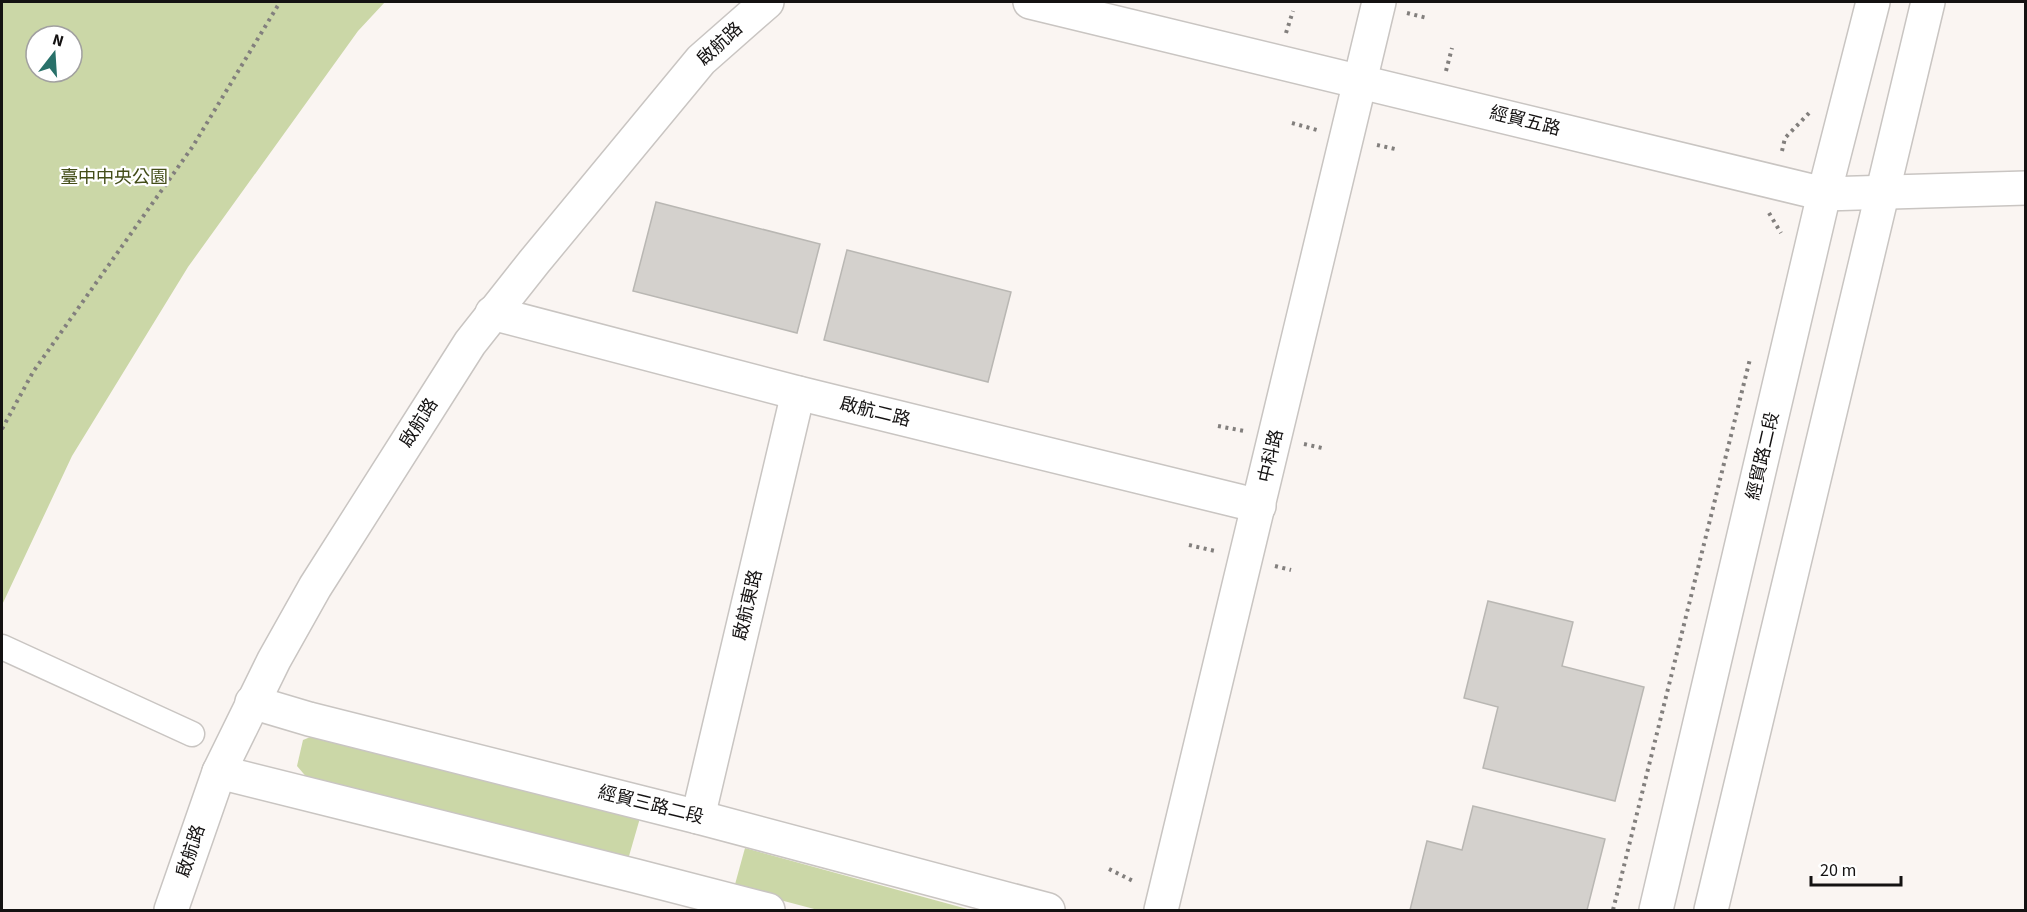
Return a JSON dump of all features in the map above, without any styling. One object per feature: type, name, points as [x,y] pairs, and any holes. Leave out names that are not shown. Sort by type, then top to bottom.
[{"type":"street","name":"啟航路","points":[[171,910],[219,772],[252,702],[315,587],[470,343],[492,313],[701,60],[767,2]]},
{"type":"street","name":"經貿五路","points":[[1030,2],[1824,194],[2025,188]]},
{"type":"street","name":"中科路","points":[[1161,910],[1379,2]]},
{"type":"street","name":"經貿路二段","points":[[1656,910],[1824,194],[1873,2]]},
{"type":"street","points":[[1712,910],[1928,2]]},
{"type":"street","name":"啟航二路","points":[[492,313],[798,393],[1259,506]]},
{"type":"street","name":"啟航東路","points":[[698,817],[798,393]]},
{"type":"street","points":[[2,647],[192,734]]},
{"type":"street","name":"經貿三路二段","points":[[252,702],[320,722],[698,817],[1048,910]]},
{"type":"street","points":[[219,772],[677,899],[768,910]]},
{"type":"path","points":[[2,429],[33,372],[193,146],[280,2]]},
{"type":"path","points":[[1785,138],[1812,111]]},
{"type":"path","points":[[1768,211],[1781,233],[1778,244]]},
{"type":"path","points":[[1613,910],[1753,348]]},
{"type":"green space","name":"臺中中央公園","points":[[2,2],[385,2],[358,31],[188,267],[72,456],[2,605]]},
{"type":"green space","points":[[320,733],[640,818],[627,863],[309,780],[297,766],[303,740]]},
{"type":"green space","points":[[745,848],[971,910],[818,910],[734,888]]},
{"type":"building","points":[[656,202],[820,244],[797,333],[633,291]]},
{"type":"building","points":[[847,250],[1011,292],[988,382],[824,340]]},
{"type":"building","points":[[1488,601],[1573,622],[1562,666],[1644,687],[1615,801],[1483,768],[1498,707],[1464,698]]},
{"type":"building","points":[[1473,806],[1605,839],[1587,910],[1410,910],[1427,841],[1462,850]]}]
